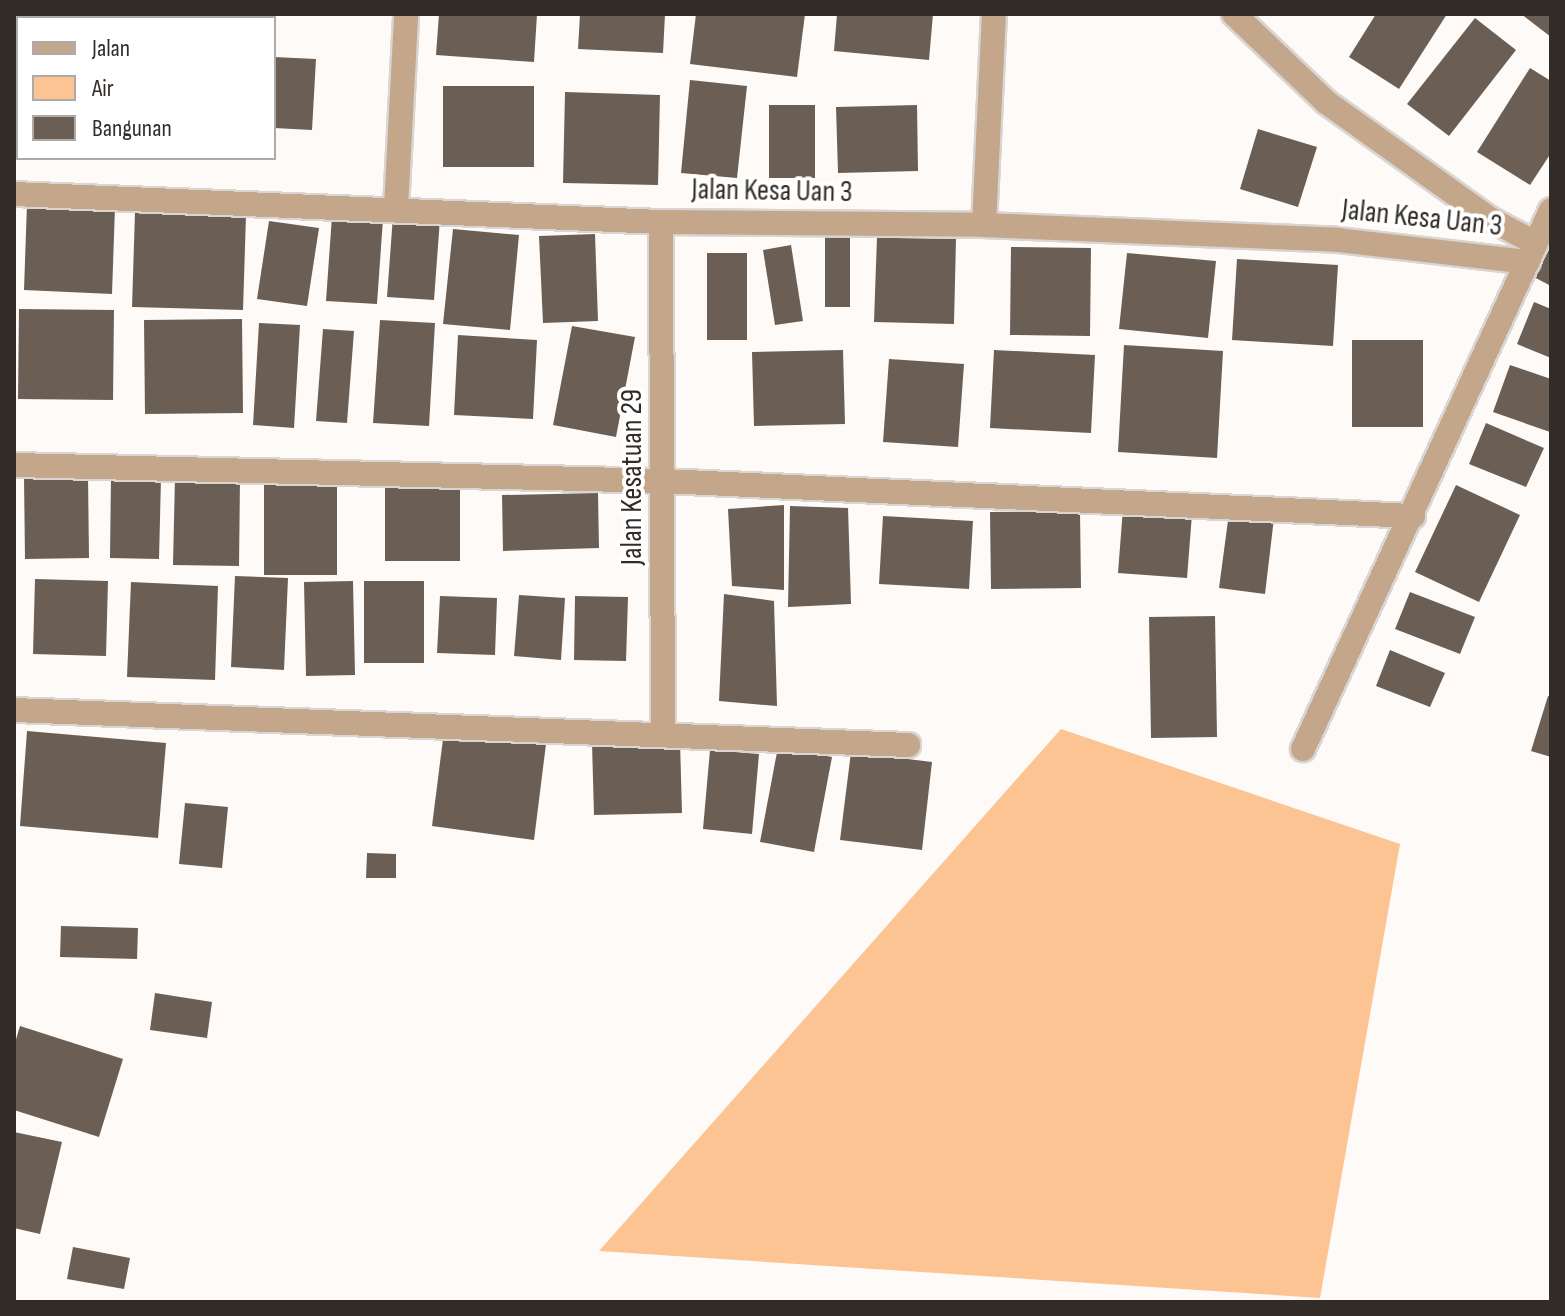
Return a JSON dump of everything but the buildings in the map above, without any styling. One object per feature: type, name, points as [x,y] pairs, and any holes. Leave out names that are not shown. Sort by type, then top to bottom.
[{"type":"street","points":[[396,208],[406,14]]},
{"type":"street","points":[[984,225],[994,14]]},
{"type":"street","points":[[1234,14],[1326,102],[1490,219],[1531,252]]},
{"type":"street","name":"Jalan Kesa Uan 3","points":[[14,194],[396,208],[661,222],[984,225],[1338,240],[1531,252]]},
{"type":"street","points":[[1303,749],[1413,516],[1551,210]]},
{"type":"street","name":"Jalan Kesatuan 29","points":[[661,222],[663,732]]},
{"type":"street","points":[[14,465],[664,481],[1413,516]]},
{"type":"street","points":[[14,710],[663,732],[908,745]]},
{"type":"water","points":[[1061,729],[1400,844],[1320,1298],[599,1251]]}]
